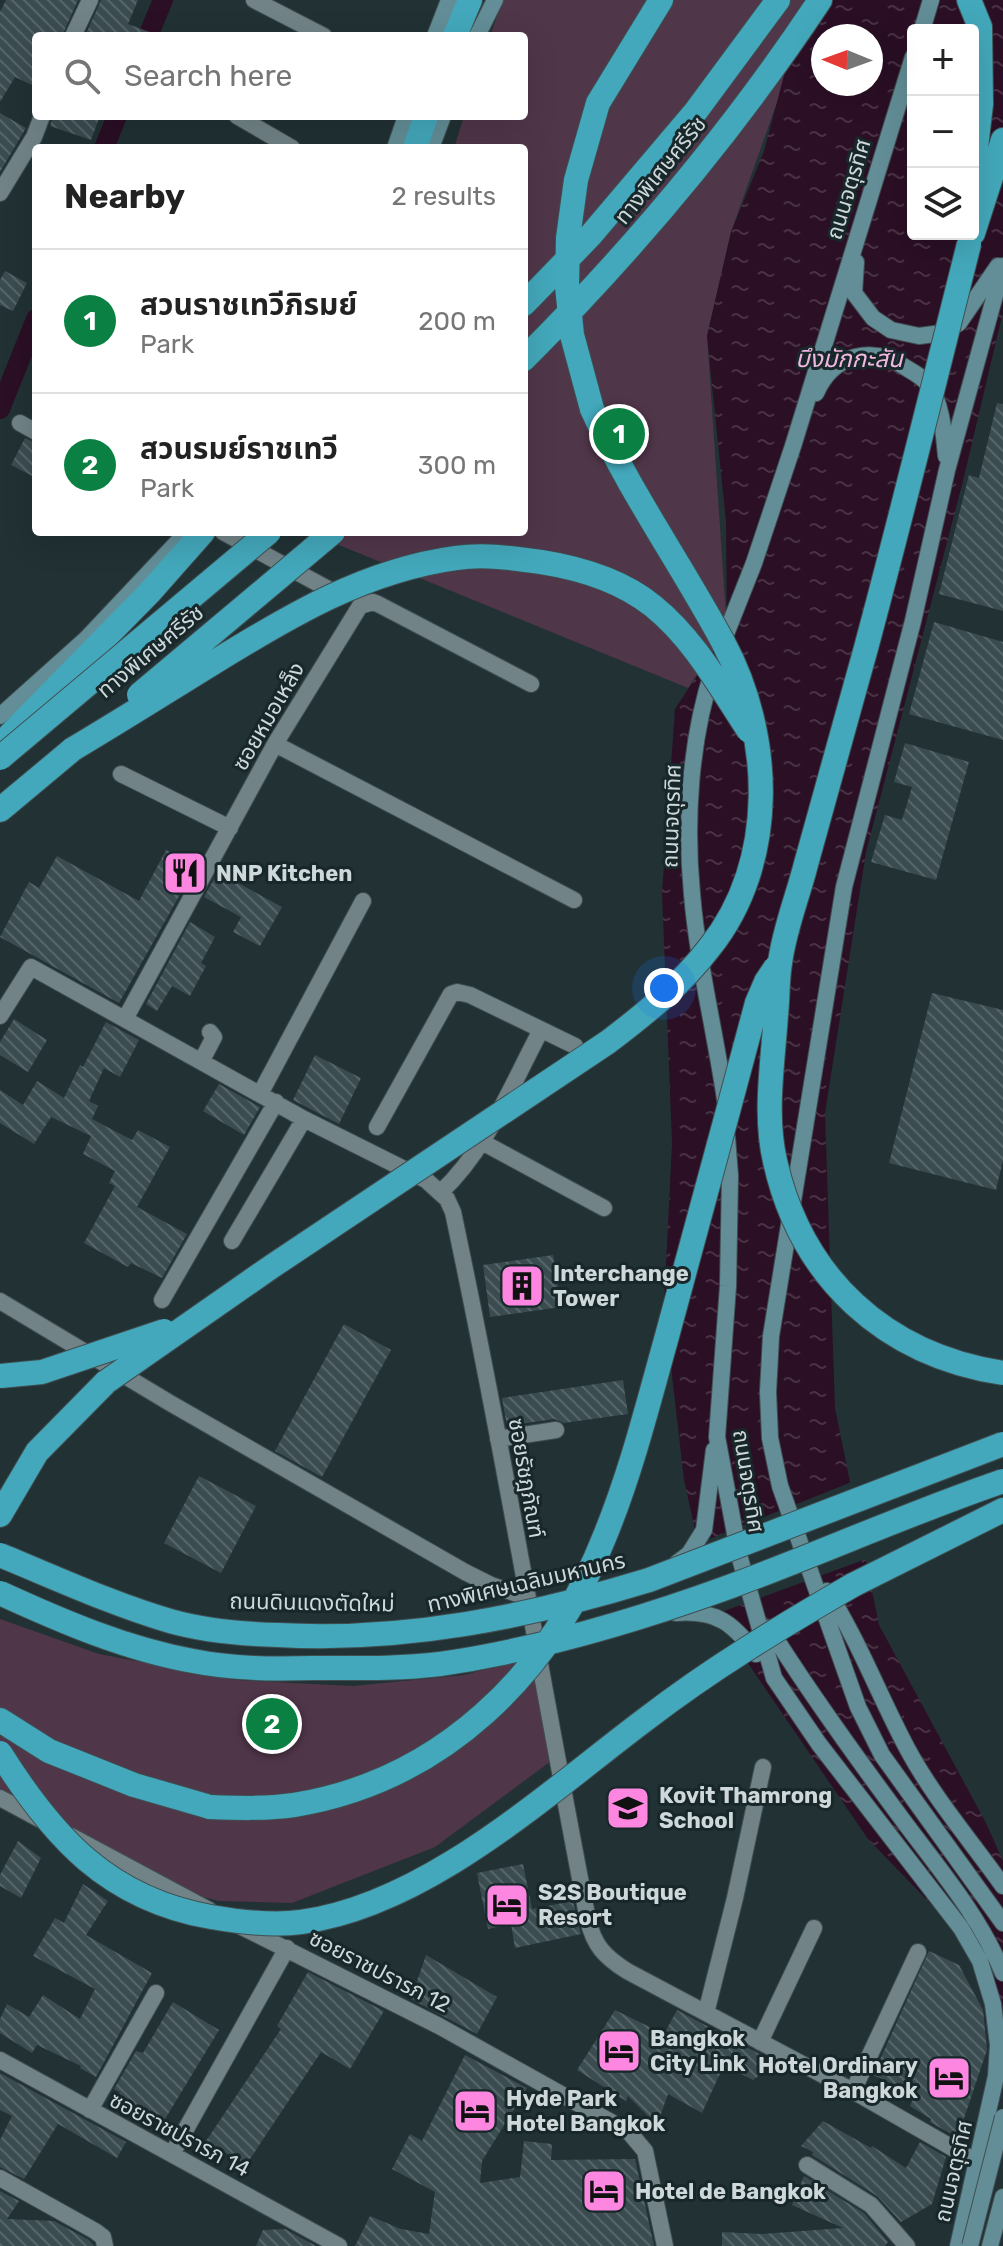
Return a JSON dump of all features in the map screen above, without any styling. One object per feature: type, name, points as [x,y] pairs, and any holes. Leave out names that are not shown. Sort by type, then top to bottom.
[{"type":"highway","points":[[457,32],[470,0]]},
{"type":"highway","points":[[0,1515],[37,1452],[106,1382],[608,1042],[649,1011],[712,946],[726,923],[751,866],[758,835],[762,779],[746,693],[724,643],[637,499],[592,409],[572,335],[567,286],[568,238],[576,180],[598,103],[661,0]]},
{"type":"highway","name":"ทางพิเศษศรีรัช","points":[[528,300],[590,236],[696,111],[778,0]]},
{"type":"highway","name":"ทางพิเศษศรีรัช","points":[[528,355],[617,262],[679,190],[750,99],[820,0]]},
{"type":"highway","points":[[969,0],[980,27],[981,104],[974,168]]},
{"type":"highway","points":[[416,144],[425,120]]},
{"type":"highway","points":[[979,212],[1003,140]]},
{"type":"highway","points":[[970,240],[878,604],[780,961],[770,1112],[774,1158],[783,1193],[800,1232],[823,1270],[852,1303],[884,1329],[947,1360],[1003,1373]]},
{"type":"highway","points":[[0,745],[111,634],[199,536]]},
{"type":"highway","name":"ทางพิเศษศรีรัช","points":[[0,759],[264,536]]},
{"type":"highway","name":"ทางพิเศษศรีรัช","points":[[0,810],[328,536]]},
{"type":"highway","points":[[73,749],[280,622],[337,592],[423,563],[491,556],[559,565],[591,574],[651,605],[680,631],[757,743]]},
{"type":"highway","points":[[0,1720],[49,1751],[134,1785],[210,1807],[259,1808],[292,1806],[327,1798],[400,1772],[459,1737],[504,1697],[526,1673],[567,1614],[605,1537],[649,1403],[757,1003],[780,961]]},
{"type":"highway","points":[[0,1376],[42,1372],[189,1323]]},
{"type":"highway","name":"ทางพิเศษเฉลิมมหานคร","points":[[0,1555],[170,1621],[200,1628],[310,1637],[403,1634],[490,1621],[602,1595],[649,1580],[1003,1444]]},
{"type":"highway","points":[[0,1593],[58,1620],[124,1643],[192,1661],[275,1669],[438,1664],[521,1648],[595,1629],[724,1589],[1003,1481]]},
{"type":"highway","points":[[0,1753],[28,1797],[57,1833],[94,1867],[145,1899],[191,1913],[255,1923],[298,1923],[325,1918],[372,1904],[444,1868],[648,1717],[792,1620],[908,1555],[1003,1510]]},
{"type":"main road","points":[[437,32],[449,0]]},
{"type":"main road","points":[[479,32],[495,0]]},
{"type":"main road","points":[[924,24],[931,0]]},
{"type":"main road","name":"ถนนจตุรทิศ","points":[[907,76],[793,446],[709,683],[695,753],[689,849],[692,895],[726,1105],[730,1176],[728,1286],[717,1437],[739,1555],[774,1678],[819,1744],[961,1928],[980,1961],[993,2004],[998,2045],[995,2118],[961,2245]]},
{"type":"main road","points":[[396,144],[405,120]]},
{"type":"main road","points":[[432,144],[442,120]]},
{"type":"main road","points":[[870,191],[855,266],[854,293],[873,318],[891,330],[919,336],[942,333],[959,323],[1003,258]]},
{"type":"main road","name":"ถนนจตุรทิศ","points":[[1003,266],[947,470],[913,621],[844,887],[771,1336],[770,1438],[780,1486],[800,1549],[858,1707],[882,1755],[1003,1923]]},
{"type":"main road","points":[[793,446],[823,377],[846,359],[871,354],[901,364],[929,385],[944,432],[947,470]]},
{"type":"main road","points":[[0,716],[86,639],[183,536]]},
{"type":"main road","points":[[0,759],[216,536]]},
{"type":"main road","name":"ถนนดินแดงตัดใหม่","points":[[0,1564],[72,1592],[173,1616],[272,1628],[404,1625],[607,1589],[662,1571],[689,1554],[704,1530],[717,1437]]},
{"type":"main road","name":"ถนนจตุรทิศ","points":[[800,1549],[850,1630],[910,1754],[1003,1886]]},
{"type":"main road","points":[[0,1600],[60,1626],[147,1654],[206,1669],[285,1673],[384,1673],[462,1666],[537,1651],[669,1613],[708,1613],[729,1623],[743,1636],[774,1678]]},
{"type":"main road","name":"ถนนจตุรทิศ","points":[[753,1603],[848,1747],[969,1908],[988,1938],[1003,1973]]},
{"type":"main road","points":[[995,2118],[1003,2139]]},
{"type":"main road","name":"ถนนจตุรทิศ","points":[[961,2245],[977,2162],[995,2118]]},
{"type":"main road","points":[[990,2246],[1003,2197]]},
{"type":"main road","points":[[1000,2246],[1003,2234]]},
{"type":"street","points":[[75,32],[90,0]]},
{"type":"street","points":[[254,0],[316,32]]},
{"type":"street","points":[[0,193],[34,137],[40,120]]},
{"type":"street","points":[[244,120],[285,144]]},
{"type":"street","points":[[20,423],[32,430]]},
{"type":"street","points":[[228,536],[360,606],[373,602],[378,604],[531,684]]},
{"type":"street","points":[[241,536],[358,599],[360,606]]},
{"type":"street","name":"ซอยหมอเหล็ง","points":[[125,1019],[275,744],[360,606]]},
{"type":"street","points":[[275,744],[574,900]]},
{"type":"street","points":[[121,774],[230,828]]},
{"type":"street","points":[[260,1094],[363,901]]},
{"type":"street","points":[[0,1016],[31,967],[304,1119],[426,1180],[441,1192],[463,1171],[482,1142],[541,1030]]},
{"type":"street","points":[[377,1127],[451,994],[470,995],[575,1046]]},
{"type":"street","points":[[202,1060],[214,1037],[210,1032]]},
{"type":"street","points":[[162,1300],[276,1102]]},
{"type":"street","points":[[232,1241],[304,1119]]},
{"type":"street","points":[[482,1142],[604,1208]]},
{"type":"street","name":"ซอยรัชฎภัณฑ์","points":[[441,1192],[453,1212],[588,1920],[596,1946],[627,1971],[853,2091],[977,2162]]},
{"type":"street","points":[[0,1301],[170,1403],[465,1572],[527,1602]]},
{"type":"street","points":[[498,1439],[556,1430]]},
{"type":"street","points":[[706,2013],[763,1767]]},
{"type":"street","name":"ซอยราชปรารภ 12","points":[[0,1798],[234,1923],[439,2026],[629,2132],[645,2151],[665,2246]]},
{"type":"street","points":[[760,2042],[814,1928]]},
{"type":"street","points":[[172,2154],[287,1948]]},
{"type":"street","points":[[853,2091],[918,1952]]},
{"type":"street","points":[[90,2110],[156,1993]]},
{"type":"street","name":"ซอยราชปรารภ 14","points":[[0,2060],[339,2246]]},
{"type":"street","points":[[807,2165],[871,2205],[907,2246]]},
{"type":"street","points":[[0,2178],[95,2231],[103,2237],[105,2246]]},
{"type":"shaded area","points":[[503,0],[824,0],[816,24],[811,24],[811,38],[802,65],[775,108],[731,232],[707,335],[727,630],[688,688],[317,536],[528,536],[528,144],[455,144],[463,120],[528,120],[528,32],[491,32]]},
{"type":"shaded area","points":[[0,1619],[99,1654],[236,1680],[353,1686],[464,1675],[531,1657],[551,1761],[435,1847],[292,1903],[219,1901],[123,1876],[0,1795]]},
{"type":"water","name":"บึงมักกะสัน","points":[[804,0],[1003,0],[1003,312],[963,481],[866,852],[825,1113],[835,1408],[879,1625],[986,1823],[1003,1861],[1003,2012],[963,1937],[868,1839],[713,1612],[684,1480],[664,1305],[672,1143],[662,893],[675,709],[727,630],[726,522],[707,336],[731,232],[764,151]]},
{"type":"pier","points":[[854,1481],[869,1558],[711,1616],[694,1545]]},
{"type":"building","points":[[6,0],[78,0],[64,32],[32,32],[32,85],[15,77],[0,102],[0,12]]},
{"type":"building","points":[[101,0],[138,0],[128,24],[150,32],[87,32]]},
{"type":"building","points":[[0,113],[26,128],[0,172]]},
{"type":"building","points":[[52,120],[98,120],[91,140],[50,126]]},
{"type":"building","points":[[5,271],[27,283],[13,311],[0,305],[0,280]]},
{"type":"building","points":[[997,403],[1003,404],[1003,611],[939,594],[969,475],[979,478]]},
{"type":"building","points":[[25,438],[32,441],[32,476],[11,465]]},
{"type":"building","points":[[934,622],[1003,642],[1003,740],[909,714]]},
{"type":"building","points":[[905,743],[969,762],[936,880],[871,862],[885,815],[902,820],[912,787],[894,782]]},
{"type":"building","points":[[166,850],[196,866],[119,1003],[0,937],[29,882],[39,888],[57,856],[139,901]]},
{"type":"building","points":[[218,872],[282,907],[260,946],[233,932],[241,917],[204,897]]},
{"type":"building","points":[[190,922],[215,937],[201,963],[206,966],[190,996],[172,986],[157,1011],[146,1004]]},
{"type":"building","points":[[932,993],[1003,1010],[1003,1160],[996,1190],[889,1163]]},
{"type":"building","points":[[14,1019],[47,1040],[28,1072],[0,1055],[0,1042]]},
{"type":"building","points":[[106,1022],[139,1040],[120,1077],[104,1068],[89,1101],[98,1106],[92,1119],[132,1140],[138,1130],[170,1147],[137,1207],[187,1234],[162,1278],[131,1263],[128,1267],[84,1243],[115,1186],[109,1183],[115,1171],[83,1154],[91,1136],[51,1117],[34,1144],[0,1123],[0,1090],[23,1105],[37,1081],[64,1098]]},
{"type":"building","points":[[315,1055],[361,1078],[339,1124],[293,1100]]},
{"type":"building","points":[[219,1084],[260,1107],[244,1135],[203,1111]]},
{"type":"building","name":"Interchange Tower","points":[[553,1255],[561,1307],[490,1317],[483,1265]]},
{"type":"building","points":[[344,1324],[391,1350],[322,1477],[275,1451]]},
{"type":"building","points":[[623,1380],[628,1414],[564,1423],[554,1419],[507,1426],[502,1398]]},
{"type":"building","points":[[199,1476],[256,1506],[221,1573],[164,1543]]},
{"type":"building","points":[[18,1841],[41,1858],[21,1898],[0,1886],[0,1875]]},
{"type":"building","name":"S2S Boutique Resort","points":[[523,1864],[532,1909],[573,1901],[581,1934],[515,1948],[511,1924],[488,1929],[477,1873]]},
{"type":"building","points":[[83,1884],[108,1901],[86,1935],[152,1973],[96,2077],[81,2066],[37,2045],[32,2053],[0,2033],[0,2019],[7,2004],[29,2017],[43,1995],[80,2019],[95,1989],[33,1956],[55,1918],[64,1923]]},
{"type":"building","points":[[929,1951],[959,1965],[983,2010],[987,2050],[958,2136],[930,2122],[931,2119],[910,2106],[915,2094],[873,2075]]},
{"type":"building","points":[[426,1955],[497,1997],[477,2034],[411,1999]]},
{"type":"building","points":[[308,1972],[384,2011],[350,2069],[321,2052],[246,2165],[206,2141],[281,2029],[277,2026]]},
{"type":"building","points":[[173,2002],[219,2030],[162,2124],[117,2097],[120,2092],[114,2089],[136,2051],[143,2053]]},
{"type":"building","points":[[615,2010],[664,2034],[677,2010],[776,2063],[753,2080],[724,2065],[702,2113],[668,2094],[657,2125],[628,2096],[626,2101],[577,2070]]},
{"type":"building","points":[[465,2055],[527,2088],[482,2161],[480,2183],[520,2177],[524,2141],[552,2144],[551,2160],[635,2159],[654,2246],[355,2246],[370,2216],[401,2229],[429,2234],[435,2192],[392,2169],[410,2134],[422,2141]]},
{"type":"building","points":[[0,2073],[126,2142],[117,2158],[58,2124],[24,2179],[0,2167],[0,2140],[12,2116],[0,2110]]},
{"type":"building","points":[[823,2121],[906,2168],[920,2142],[946,2157],[932,2204],[901,2222],[877,2196],[812,2155],[813,2152],[801,2146]]},
{"type":"building","points":[[804,2176],[864,2213],[888,2242],[885,2246],[722,2246],[722,2232],[762,2234],[843,2228],[792,2205]]},
{"type":"building","points":[[0,2191],[19,2201],[7,2219],[54,2221],[89,2240],[94,2246],[0,2246]]},
{"type":"building","points":[[285,2229],[316,2246],[256,2246],[263,2230]]},
{"type":"waterway","points":[[150,32],[163,0]]},
{"type":"waterway","points":[[106,144],[115,120]]},
{"type":"waterway","points":[[0,409],[32,329]]},
{"type":"place","name":"สวนราชเทวีภิรมย์","points":[[619,434]]},
{"type":"place","name":"NNP Kitchen","points":[[185,873]]},
{"type":"place","name":"Interchange Tower","points":[[522,1286]]},
{"type":"place","name":"สวนรมย์ราชเทวี","points":[[272,1724]]},
{"type":"place","name":"Kovit Thamrong School","points":[[628,1808]]},
{"type":"place","name":"S2S Boutique Resort","points":[[507,1905]]},
{"type":"place","name":"Bangkok City Link","points":[[619,2051]]},
{"type":"place","name":"Hotel Ordinary Bangkok","points":[[949,2078]]},
{"type":"place","name":"Hyde Park Hotel Bangkok","points":[[475,2111]]},
{"type":"place","name":"Hotel de Bangkok","points":[[604,2191]]}]
